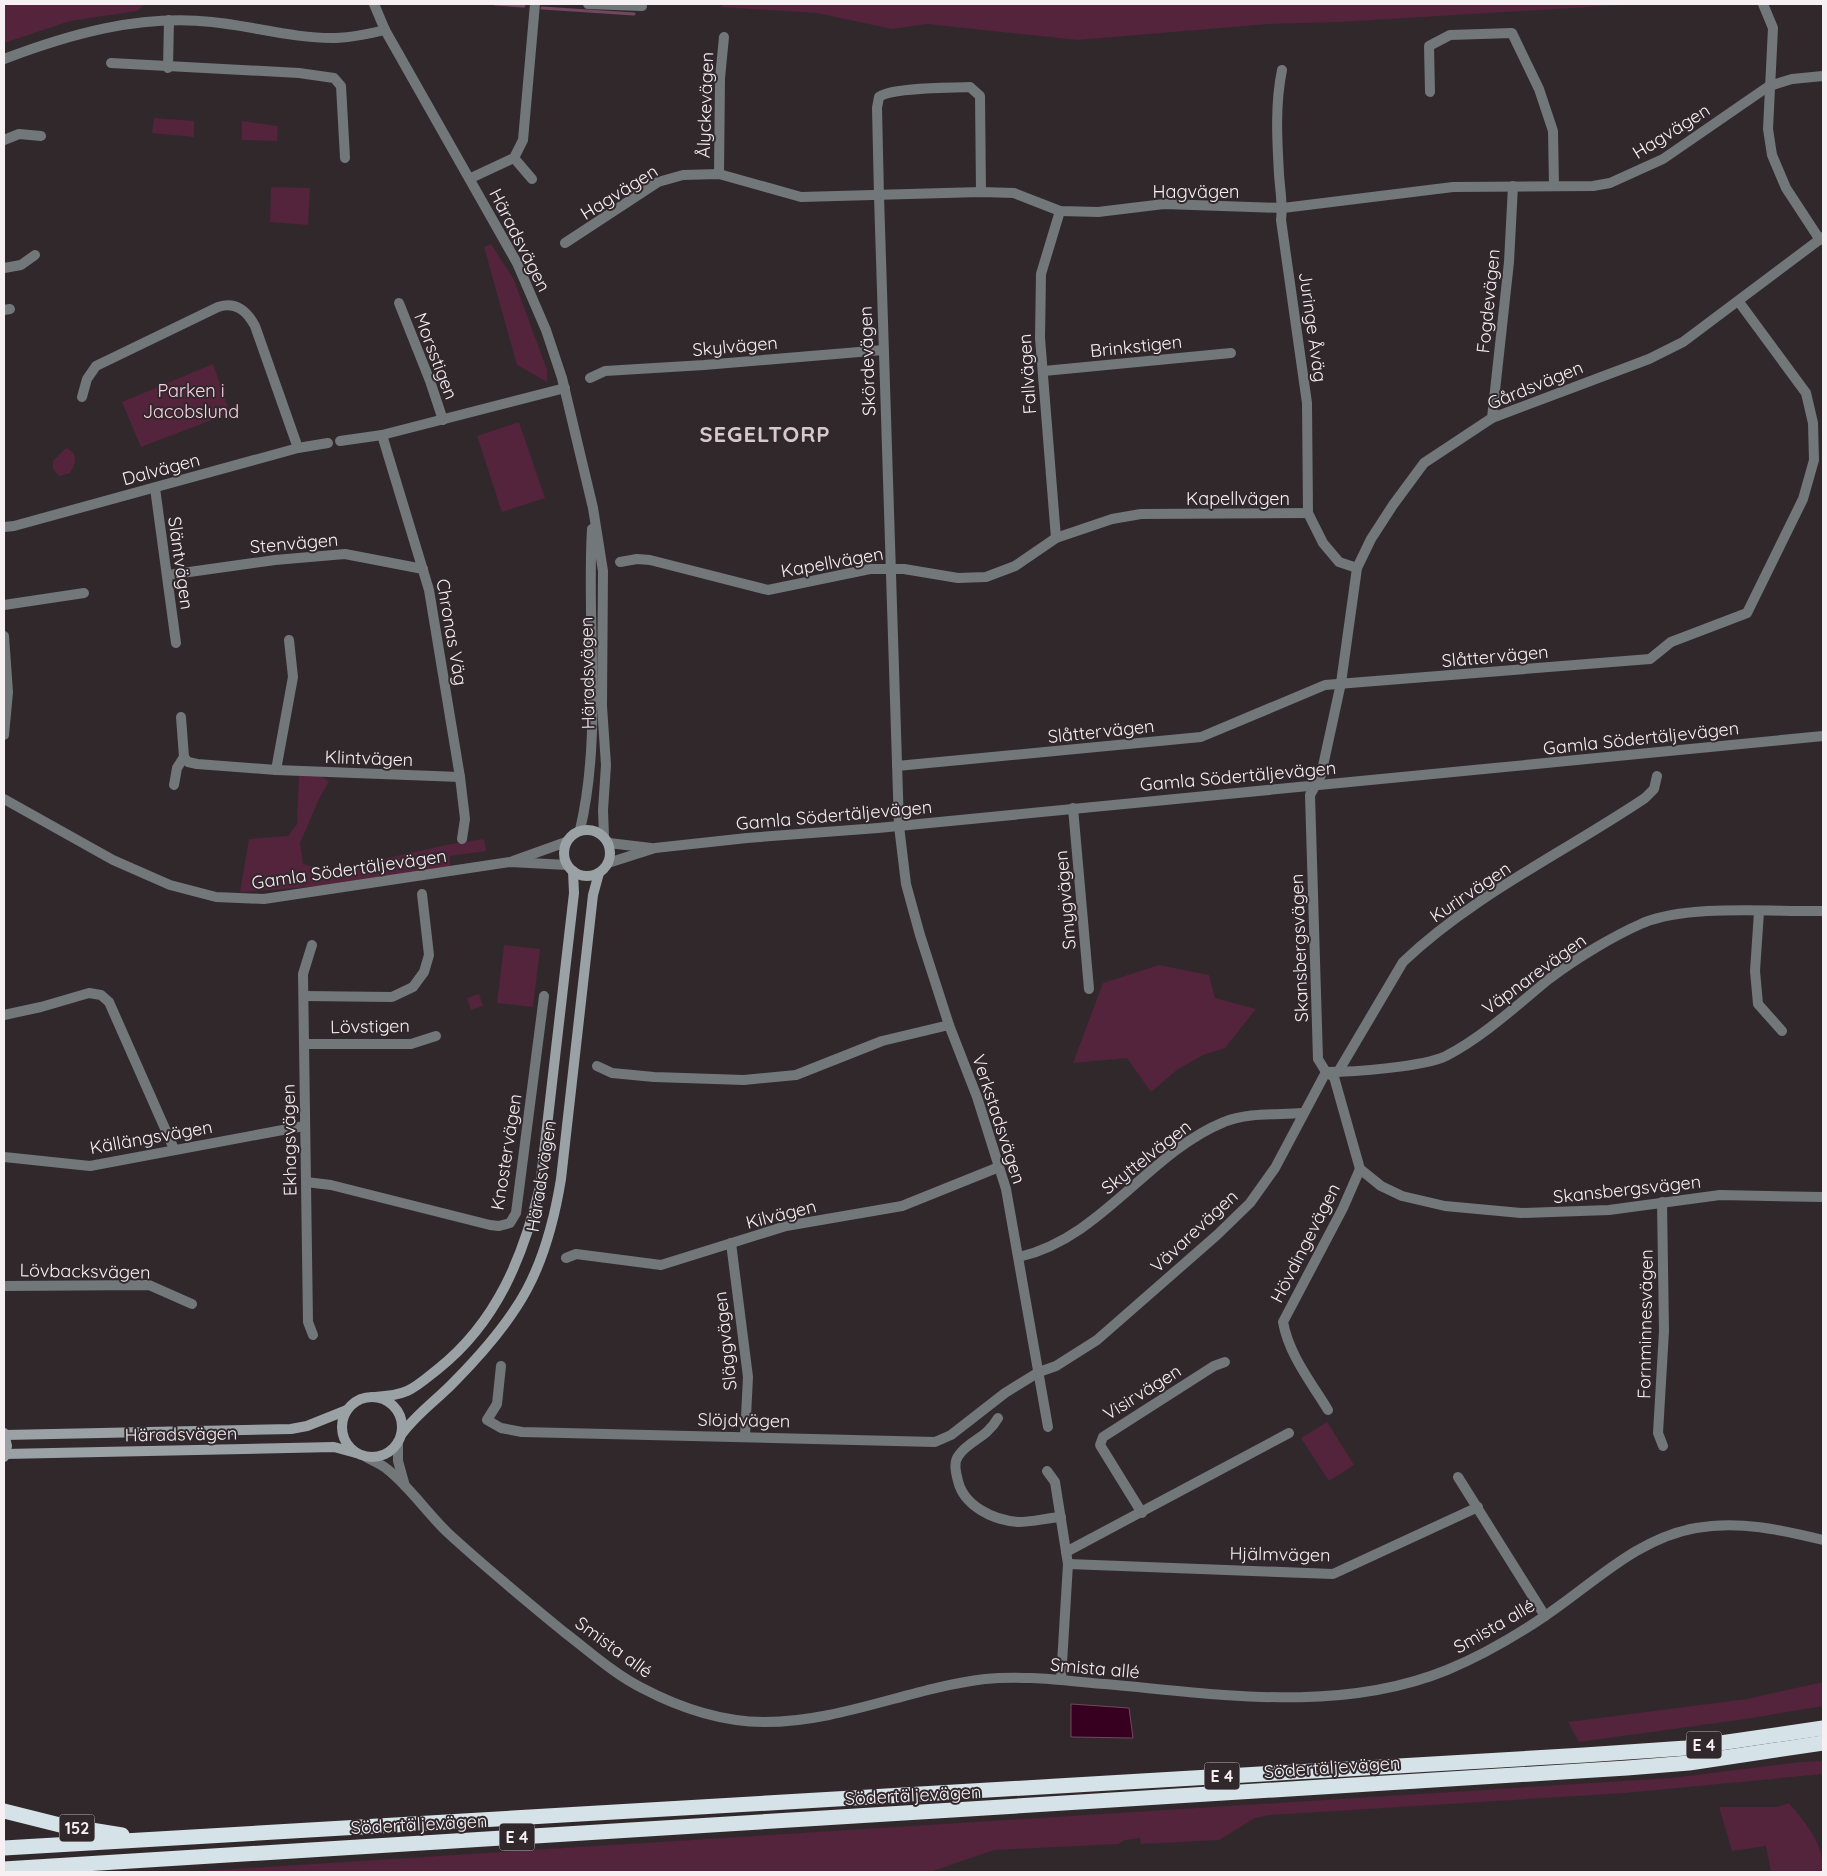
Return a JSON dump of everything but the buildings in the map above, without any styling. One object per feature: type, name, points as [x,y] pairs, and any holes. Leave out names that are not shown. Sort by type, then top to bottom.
[{"type":"highway","name":"Södertäljevägen","points":[[4,1848],[1584,1755],[1686,1748],[1823,1728]]},
{"type":"highway","name":"Södertäljevägen","points":[[4,1869],[1627,1768],[1688,1763],[1823,1742]]},
{"type":"highway","name":"152","points":[[4,1811],[60,1825],[151,1840]]},
{"type":"main road","points":[[580,830],[594,830],[607,840],[611,853],[608,863],[599,873],[583,876],[570,868],[564,853],[566,842],[580,830]]},
{"type":"main road","name":"Häradsvägen","points":[[375,1397],[399,1396],[414,1388],[446,1362],[478,1331],[512,1276],[530,1230],[540,1187],[574,893],[570,868]]},
{"type":"main road","name":"Häradsvägen","points":[[399,1438],[427,1404],[447,1390],[506,1326],[525,1293],[545,1250],[555,1216],[561,1178],[593,895],[599,873]]},
{"type":"main road","points":[[375,1397],[393,1406],[399,1414],[402,1425],[399,1438],[385,1454],[366,1457],[356,1453],[348,1446],[342,1429],[347,1410],[354,1403],[375,1397]]},
{"type":"main road","name":"Häradsvägen","points":[[4,1434],[291,1429],[307,1426],[347,1410]]},
{"type":"main road","points":[[4,1434],[7,1446],[4,1455]]},
{"type":"main road","name":"Häradsvägen","points":[[4,1455],[334,1447],[356,1453]]},
{"type":"street","name":"Häradsvägen","points":[[374,4],[385,30],[471,178],[517,263],[546,330],[565,388],[593,508],[603,570],[602,706],[606,765],[603,810],[607,840]]},
{"type":"street","points":[[471,178],[514,158],[523,140],[535,4]]},
{"type":"street","points":[[588,4],[642,6]]},
{"type":"street","points":[[1763,4],[1772,28],[1768,129],[1772,155],[1786,188],[1822,238]]},
{"type":"street","points":[[4,59],[55,41],[102,28],[169,20],[211,22],[335,38],[385,30]]},
{"type":"street","points":[[168,68],[169,20]]},
{"type":"street","points":[[1430,92],[1429,46],[1450,35],[1512,33],[1539,90],[1553,131],[1554,185]]},
{"type":"street","name":"Ålyckevägen","points":[[719,174],[720,78],[724,37]]},
{"type":"street","points":[[112,63],[168,68],[299,73],[334,78],[341,86],[345,158]]},
{"type":"street","name":"Juringe Åväg","points":[[1282,70],[1277,96],[1279,175],[1283,208],[1281,220],[1307,403],[1308,513],[1323,543],[1340,562],[1357,568]]},
{"type":"street","name":"Hagvägen","points":[[565,243],[579,236],[658,182],[683,175],[719,174],[801,197],[981,192],[1014,193],[1060,211],[1098,212],[1164,204],[1283,208],[1453,187],[1601,185],[1639,171],[1663,159],[1769,86],[1792,79],[1823,76]]},
{"type":"street","name":"Skördevägen","points":[[898,826],[878,196],[877,108],[879,97],[884,94],[906,91],[970,87],[980,96],[981,192]]},
{"type":"street","points":[[4,140],[19,134],[41,136]]},
{"type":"street","points":[[514,158],[532,179]]},
{"type":"street","name":"Fogdevägen","points":[[1492,418],[1509,262],[1513,186]]},
{"type":"street","name":"Fallvägen","points":[[1056,538],[1040,338],[1041,274],[1060,211]]},
{"type":"street","name":"Gårdsvägen","points":[[1317,785],[1322,775],[1341,683],[1357,568],[1371,539],[1424,463],[1492,418],[1650,359],[1683,342],[1739,302],[1822,238]]},
{"type":"street","points":[[4,268],[21,265],[35,255]]},
{"type":"street","name":"Slåttervägen","points":[[897,766],[1201,738],[1325,685],[1650,659],[1671,642],[1747,613],[1803,499],[1819,460],[1806,393],[1739,302]]},
{"type":"street","name":"Morsstigen","points":[[399,303],[430,381],[443,420]]},
{"type":"street","points":[[82,397],[87,379],[96,366],[218,307],[230,304],[249,315],[255,326],[298,448]]},
{"type":"street","name":"Skylvägen","points":[[590,378],[605,371],[883,350]]},
{"type":"street","name":"Brinkstigen","points":[[1044,371],[1232,353]]},
{"type":"street","points":[[340,441],[382,435],[565,388]]},
{"type":"street","name":"Chronas Väg","points":[[382,435],[430,598],[460,777],[465,819],[462,839]]},
{"type":"street","name":"Dalvägen","points":[[4,527],[14,526],[298,448],[328,443]]},
{"type":"street","name":"Släntvägen","points":[[155,488],[176,643]]},
{"type":"street","name":"Häradsvägen","points":[[580,830],[585,810],[589,764],[592,668],[589,572],[593,508]]},
{"type":"street","name":"Kapellvägen","points":[[620,562],[637,559],[650,560],[768,590],[870,568],[890,568],[958,578],[986,577],[1015,566],[1056,538],[1112,519],[1141,514],[1308,513]]},
{"type":"street","name":"Stenvägen","points":[[168,575],[275,560],[345,554],[423,569]]},
{"type":"street","points":[[4,606],[84,593]]},
{"type":"street","points":[[4,636],[8,692],[4,735]]},
{"type":"street","points":[[276,770],[293,677],[289,640]]},
{"type":"street","points":[[174,785],[177,768],[184,757],[181,717]]},
{"type":"street","name":"Gamla Södertäljevägen","points":[[608,863],[655,848],[1823,736]]},
{"type":"street","name":"Klintvägen","points":[[184,757],[188,762],[197,764],[276,770],[460,777]]},
{"type":"street","name":"Kurirvägen","points":[[1338,1072],[1403,962],[1417,949],[1480,902],[1645,798],[1654,789],[1657,776]]},
{"type":"street","name":"Skansbergsvägen","points":[[1317,785],[1310,795],[1318,1059],[1326,1072],[1334,1077],[1360,1169],[1381,1186],[1402,1196],[1445,1206],[1521,1213],[1568,1213],[1609,1210],[1720,1195],[1823,1197]]},
{"type":"street","name":"Gamla Södertäljevägen","points":[[4,800],[113,860],[170,885],[216,898],[264,899],[510,862],[570,868]]},
{"type":"street","name":"Smygvägen","points":[[1073,808],[1089,989]]},
{"type":"street","name":"Verkstadsvägen","points":[[898,826],[906,884],[920,935],[949,1025],[977,1097],[1006,1189],[1048,1427]]},
{"type":"street","name":"Gamla Södertäljevägen","points":[[607,840],[655,848]]},
{"type":"street","name":"Gamla Södertäljevägen","points":[[510,862],[566,842]]},
{"type":"street","points":[[304,996],[392,997],[413,986],[424,972],[430,955],[422,894]]},
{"type":"street","name":"Väpnarevägen","points":[[1326,1072],[1432,1061],[1446,1056],[1506,1016],[1551,978],[1591,951],[1643,923],[1674,914],[1707,911],[1823,911]]},
{"type":"street","points":[[1759,912],[1756,971],[1758,1004],[1782,1032]]},
{"type":"street","name":"Ekhagsvägen","points":[[312,944],[303,974],[308,1322],[313,1335]]},
{"type":"street","points":[[4,1015],[41,1007],[89,993],[100,995],[109,1002],[174,1149]]},
{"type":"street","name":"Knostervägen","points":[[306,1182],[331,1185],[490,1225],[498,1226],[510,1223],[516,1212],[544,996]]},
{"type":"street","points":[[597,1066],[612,1073],[662,1078],[744,1080],[796,1074],[882,1041],[949,1025]]},
{"type":"street","name":"Lövstigen","points":[[304,1044],[411,1044],[436,1036]]},
{"type":"street","name":"Vävarevägen","points":[[1039,1372],[1056,1366],[1096,1340],[1243,1210],[1274,1168],[1326,1072]]},
{"type":"street","name":"Skyttelvägen","points":[[1019,1257],[1032,1254],[1073,1233],[1128,1192],[1179,1149],[1225,1121],[1246,1117],[1303,1113]]},
{"type":"street","name":"Källängsvägen","points":[[4,1157],[90,1166],[304,1126]]},
{"type":"street","name":"Kilvägen","points":[[566,1258],[576,1254],[660,1265],[786,1226],[902,1206],[999,1167]]},
{"type":"street","name":"Hövdingevägen","points":[[1328,1410],[1294,1356],[1285,1336],[1283,1322],[1343,1208],[1360,1169]]},
{"type":"street","name":"Fornminnesvägen","points":[[1662,1202],[1664,1331],[1658,1433],[1663,1446]]},
{"type":"street","name":"Släggvägen","points":[[731,1243],[748,1377],[745,1436]]},
{"type":"street","name":"Lövbacksvägen","points":[[4,1286],[149,1285],[192,1304]]},
{"type":"street","name":"Visirvägen","points":[[1142,1513],[1100,1445],[1103,1437],[1214,1366],[1225,1362]]},
{"type":"street","name":"Slöjdvägen","points":[[500,1366],[497,1404],[487,1420],[501,1428],[522,1432],[935,1442],[951,1435],[1005,1394],[1039,1372]]},
{"type":"street","points":[[998,1418],[991,1430],[958,1455],[955,1470],[960,1491],[976,1507],[1004,1519],[1019,1522],[1060,1517]]},
{"type":"street","points":[[1066,1552],[1289,1433]]},
{"type":"street","name":"Smista allé","points":[[399,1438],[398,1461],[406,1487]]},
{"type":"street","name":"Smista allé","points":[[366,1457],[387,1469],[448,1532],[596,1657],[639,1687],[682,1706],[706,1714],[762,1722],[799,1721],[841,1714],[941,1688],[984,1680],[1016,1678],[1287,1698],[1356,1693],[1440,1673],[1490,1650],[1545,1616],[1612,1566],[1654,1541],[1678,1532],[1693,1528],[1729,1525],[1757,1526],[1823,1540]]},
{"type":"street","points":[[1047,1471],[1055,1482],[1068,1564],[1061,1680]]},
{"type":"street","points":[[1458,1477],[1545,1616]]},
{"type":"street","name":"Hjälmvägen","points":[[1068,1564],[1333,1574],[1478,1507]]},
{"type":"green space","points":[[4,4],[145,4],[137,11],[70,21],[4,43]]},
{"type":"green space","points":[[723,4],[1639,4],[1339,22],[1268,24],[1078,40],[927,24],[892,29],[817,13],[721,7]]},
{"type":"green space","points":[[154,118],[194,121],[194,137],[152,133]]},
{"type":"green space","points":[[242,121],[278,126],[277,141],[242,140]]},
{"type":"green space","points":[[271,187],[310,188],[308,225],[270,222]]},
{"type":"green space","points":[[491,244],[514,280],[547,370],[547,382],[517,365],[484,247]]},
{"type":"green space","name":"Parken i Jacobslund","points":[[213,364],[230,413],[141,447],[122,402]]},
{"type":"green space","points":[[519,422],[545,498],[502,512],[477,436]]},
{"type":"green space","points":[[66,448],[75,455],[74,466],[70,473],[59,476],[53,469],[53,461]]},
{"type":"green space","points":[[299,775],[320,776],[329,781],[300,843],[303,864],[329,871],[446,845],[484,839],[486,851],[450,856],[450,867],[326,886],[240,892],[249,839],[288,836],[297,824]]},
{"type":"green space","points":[[504,945],[540,949],[533,1007],[497,1003]]},
{"type":"green space","points":[[1159,965],[1209,975],[1215,998],[1256,1009],[1225,1048],[1203,1055],[1178,1069],[1151,1092],[1127,1058],[1073,1063],[1103,983]]},
{"type":"green space","points":[[479,994],[483,1006],[471,1010],[467,998]]},
{"type":"green space","points":[[1327,1422],[1354,1465],[1329,1481],[1301,1438]]},
{"type":"green space","points":[[1823,1682],[1823,1706],[1746,1719],[1579,1742],[1568,1722],[1747,1699]]},
{"type":"green space","points":[[1823,1761],[1823,1774],[1625,1793],[1270,1815],[1255,1818],[1219,1840],[1141,1844],[1140,1838],[1125,1840],[1118,1844],[994,1850],[930,1872],[186,1872],[1671,1778]]},
{"type":"green space","points":[[1789,1803],[1808,1827],[1817,1843],[1823,1872],[1771,1872],[1766,1846],[1732,1851],[1719,1807],[1777,1807]]},
{"type":"shaded area","points":[[1071,1704],[1129,1708],[1133,1738],[1071,1737]]},
{"type":"waterway","points":[[495,4],[524,6]]},
{"type":"waterway","points":[[542,8],[634,14]]},
{"type":"district","name":"SEGELTORP","points":[[765,434]]}]
